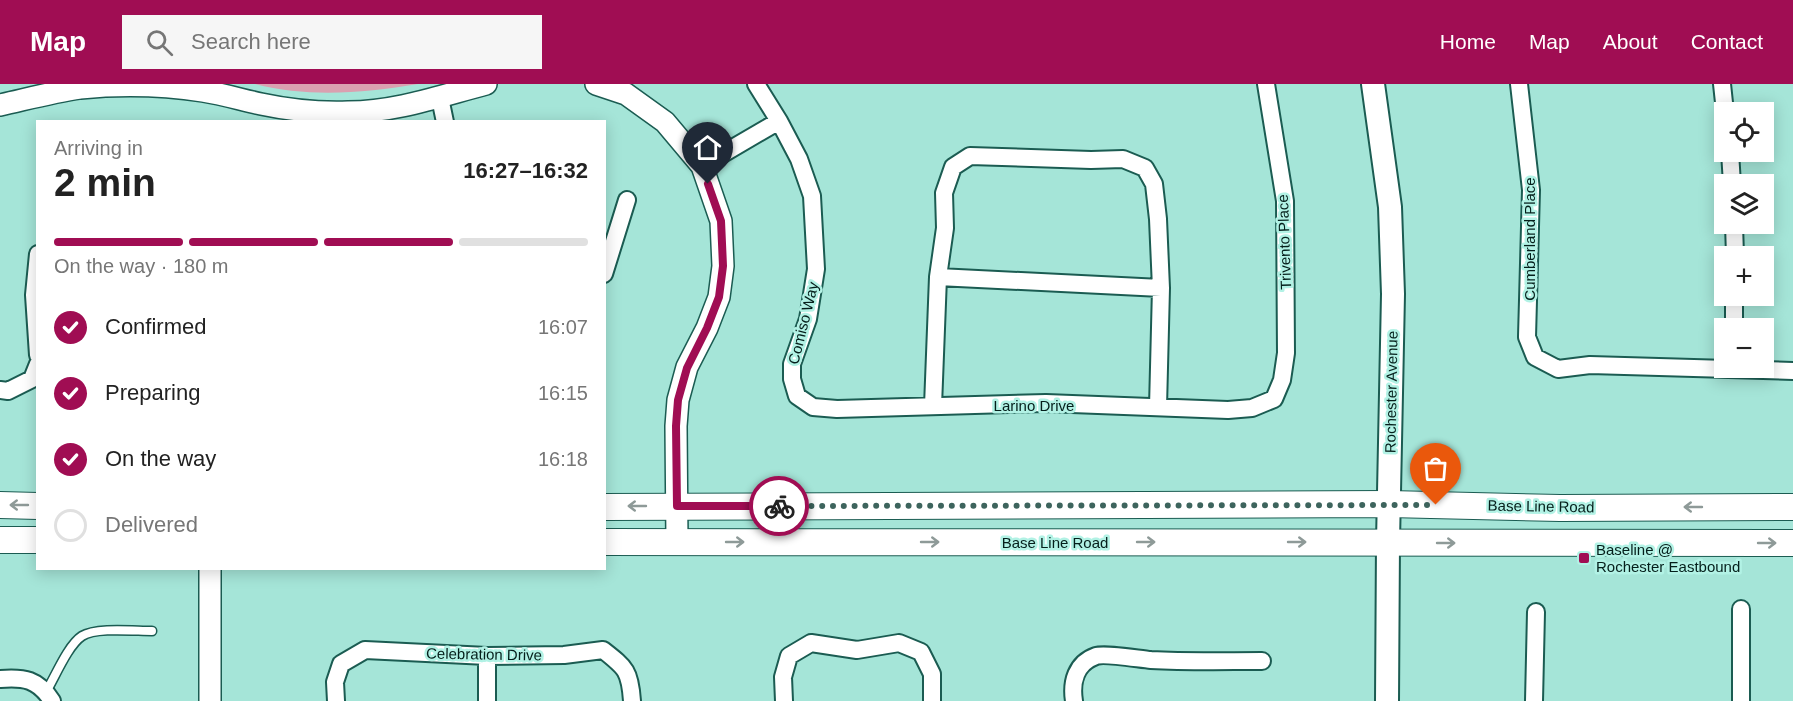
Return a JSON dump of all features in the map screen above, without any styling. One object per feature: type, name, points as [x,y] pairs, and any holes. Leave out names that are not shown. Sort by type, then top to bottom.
[{"type":"main road","name":"Rochester Avenue","points":[[1373,84],[1385,160],[1393,294],[1387,701]]},
{"type":"main road","name":"Base Line Road","points":[[606,507],[1389,504],[1793,507]]},
{"type":"main road","points":[[0,505],[36,506]]},
{"type":"main road","points":[[0,540],[36,540]]},
{"type":"main road","name":"Base Line Road","points":[[606,542],[1793,543]]},
{"type":"street","points":[[0,105],[42,90],[123,85],[206,87],[262,105],[307,111],[349,112],[388,109],[440,98],[486,84]]},
{"type":"street","points":[[596,84],[626,94],[665,122],[702,166],[721,221],[723,266],[719,297],[687,368],[678,400],[676,426],[677,542]]},
{"type":"street","name":"Comiso Way","points":[[756,84],[799,159],[812,196],[816,269],[807,319],[792,364],[792,379],[797,396]]},
{"type":"street","name":"Trivento Place","points":[[1266,84],[1284,201],[1286,353],[1282,380],[1274,399]]},
{"type":"street","name":"Cumberland Place","points":[[1519,84],[1531,190],[1527,337],[1535,357],[1558,369],[1590,365],[1714,368]]},
{"type":"street","points":[[1722,84],[1724,102]]},
{"type":"street","points":[[440,98],[445,120]]},
{"type":"street","points":[[702,166],[779,121]]},
{"type":"street","points":[[933,406],[938,277],[945,228],[944,193],[953,167],[970,156],[1080,160],[1123,159],[1145,168],[1154,184],[1158,219],[1161,288],[1158,407]]},
{"type":"street","points":[[606,268],[627,200]]},
{"type":"street","points":[[36,274],[34,295],[36,325]]},
{"type":"street","points":[[938,277],[1161,288]]},
{"type":"street","points":[[1774,370],[1793,371]]},
{"type":"street","points":[[0,390],[8,391],[35,371]]},
{"type":"street","name":"Larino Drive","points":[[797,396],[813,407],[837,409],[1046,404],[1228,410],[1252,408],[1274,399]]},
{"type":"street","points":[[210,570],[210,701]]},
{"type":"street","points":[[1741,609],[1741,701]]},
{"type":"street","points":[[1534,701],[1536,612]]},
{"type":"street","points":[[784,701],[783,677],[789,656],[811,643],[857,650],[899,643],[921,652],[933,674],[932,701]]},
{"type":"street","name":"Celebration Drive","points":[[336,701],[335,682],[341,664],[365,650],[487,656],[564,655],[603,650],[625,667],[631,687],[632,701]]},
{"type":"street","points":[[487,656],[487,701]]},
{"type":"street","points":[[1074,701],[1072,690],[1075,675],[1083,664],[1097,656],[1151,660],[1262,662]]},
{"type":"street","points":[[0,679],[23,678],[49,696]]},
{"type":"lane","points":[[49,696],[71,649],[80,637],[92,632],[152,631]]},
{"type":"shaded area","points":[[255,84],[418,84],[357,92],[316,93]]},
{"type":"way so far","points":[[779,506],[1436,505]]},
{"type":"place","name":"Baseline @ Rochester Eastbound","points":[[1584,558]]},
{"type":"route","points":[[708,184],[721,221],[723,266],[719,297],[687,368],[678,400],[677,506],[779,506]]}]
